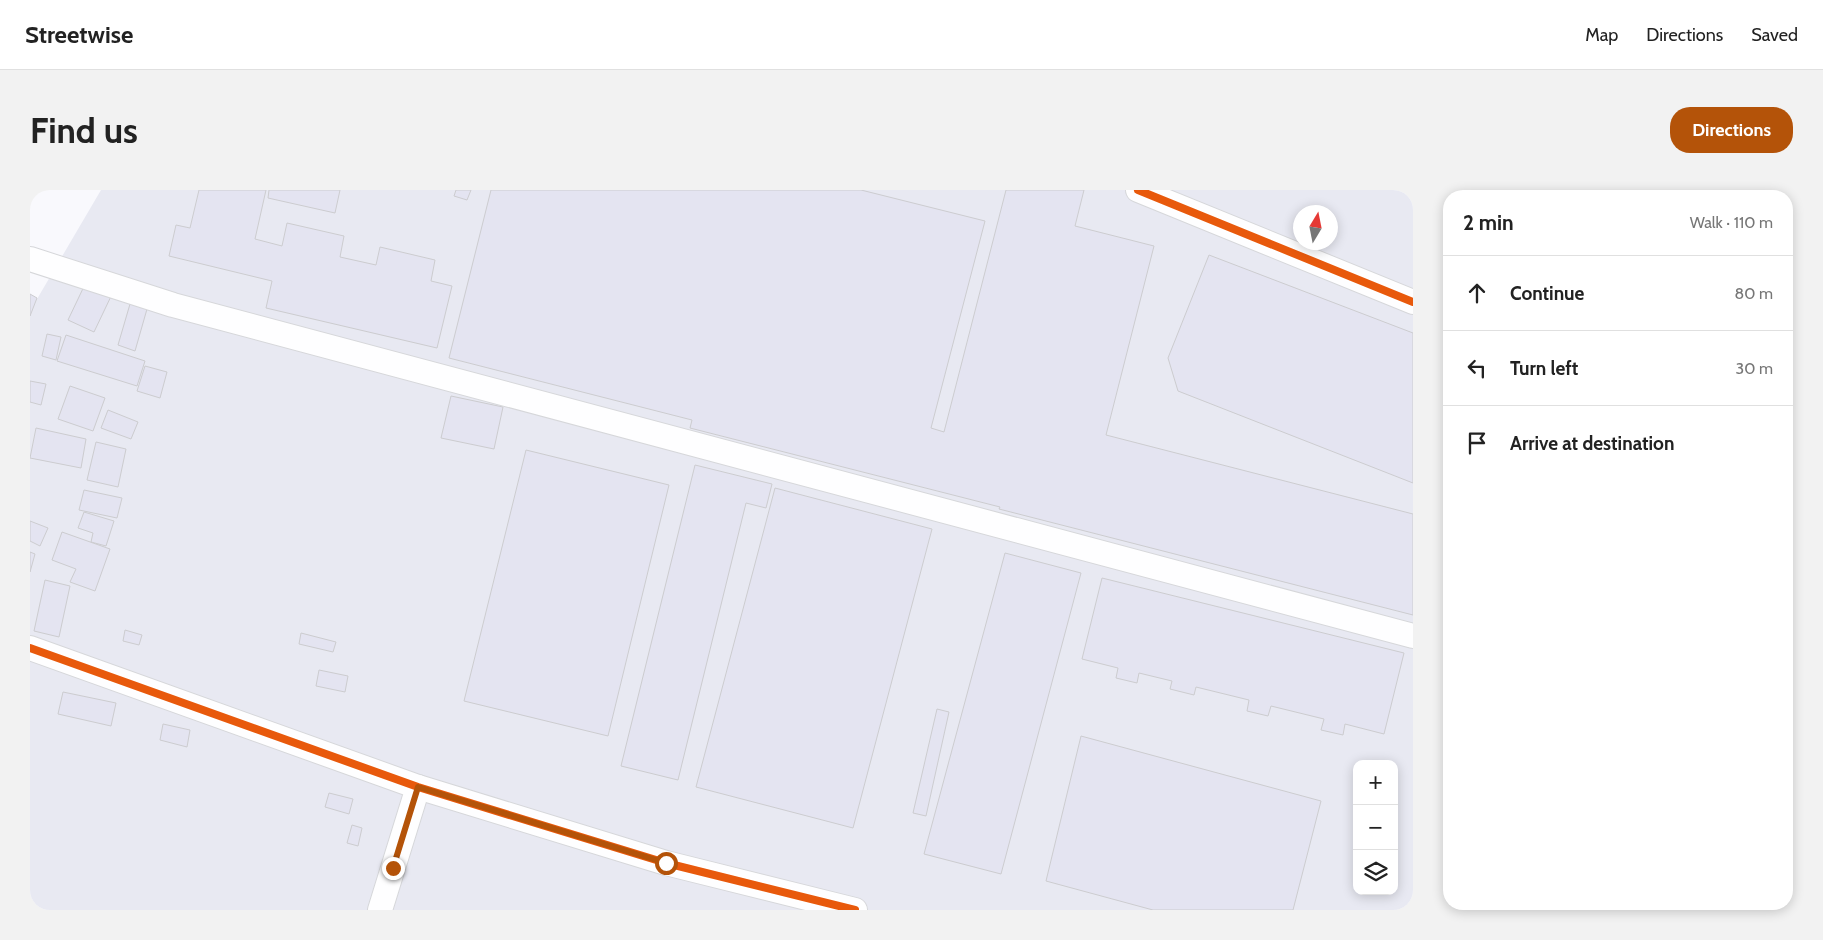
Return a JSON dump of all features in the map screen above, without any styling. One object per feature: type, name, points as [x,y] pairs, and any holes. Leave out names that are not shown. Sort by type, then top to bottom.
[{"type":"street","points":[[1138,190],[1413,302]]},
{"type":"street","points":[[30,260],[173,306],[1413,636]]},
{"type":"street","points":[[30,648],[418,787],[666,863],[855,910]]},
{"type":"street","points":[[380,910],[418,787]]},
{"type":"shaded area","points":[[101,190],[1413,190],[1413,910],[30,910],[30,311]]},
{"type":"building","points":[[199,190],[266,190],[255,239],[282,246],[287,223],[344,236],[340,257],[376,265],[380,247],[435,260],[431,281],[452,286],[437,348],[266,308],[272,281],[169,256],[176,225],[190,228]]},
{"type":"building","points":[[269,190],[340,190],[335,213],[268,198]]},
{"type":"building","points":[[456,190],[471,190],[467,200],[454,196]]},
{"type":"building","points":[[491,190],[861,190],[985,221],[931,428],[944,432],[1006,190],[1084,190],[1075,226],[1154,246],[1106,435],[1413,514],[1413,615],[690,428],[692,420],[449,358]]},
{"type":"building","points":[[1209,255],[1413,333],[1413,483],[1178,391],[1168,358]]},
{"type":"building","points":[[88,278],[114,290],[94,332],[68,320]]},
{"type":"building","points":[[30,294],[37,298],[30,316]]},
{"type":"building","points":[[130,304],[147,309],[135,351],[118,345]]},
{"type":"building","points":[[47,334],[61,337],[56,360],[42,356]]},
{"type":"building","points":[[66,335],[145,361],[137,386],[57,361]]},
{"type":"building","points":[[145,366],[167,372],[160,398],[137,391]]},
{"type":"building","points":[[30,381],[46,384],[41,405],[30,402]]},
{"type":"building","points":[[70,386],[105,398],[93,431],[58,419]]},
{"type":"building","points":[[451,396],[503,407],[494,449],[441,438]]},
{"type":"building","points":[[108,410],[138,422],[131,439],[101,428]]},
{"type":"building","points":[[36,428],[86,439],[81,468],[30,458]]},
{"type":"building","points":[[96,442],[126,449],[118,487],[87,480]]},
{"type":"building","points":[[526,450],[669,485],[608,736],[464,701]]},
{"type":"building","points":[[695,465],[772,484],[766,508],[746,503],[678,780],[621,766]]},
{"type":"building","points":[[775,488],[932,529],[853,828],[696,787]]},
{"type":"building","points":[[84,490],[122,498],[117,518],[79,510]]},
{"type":"building","points":[[84,512],[114,521],[106,546],[91,542],[93,533],[78,528]]},
{"type":"building","points":[[30,521],[48,528],[40,546],[30,541]]},
{"type":"building","points":[[62,532],[110,549],[95,591],[70,582],[76,569],[52,560]]},
{"type":"building","points":[[30,552],[35,554],[30,572]]},
{"type":"building","points":[[1005,553],[1081,573],[1001,874],[924,854]]},
{"type":"building","points":[[1102,578],[1404,653],[1384,734],[1345,724],[1343,735],[1321,730],[1324,719],[1271,706],[1268,716],[1247,711],[1249,700],[1196,687],[1194,695],[1170,689],[1172,681],[1139,673],[1137,683],[1116,678],[1118,668],[1082,659]]},
{"type":"building","points":[[45,580],[70,586],[59,637],[34,631]]},
{"type":"building","points":[[125,630],[142,635],[139,645],[123,641]]},
{"type":"building","points":[[301,633],[336,642],[333,652],[299,644]]},
{"type":"building","points":[[319,670],[348,676],[345,692],[316,686]]},
{"type":"building","points":[[63,692],[116,703],[111,726],[58,714]]},
{"type":"building","points":[[937,709],[949,712],[926,816],[913,813]]},
{"type":"building","points":[[163,724],[190,730],[187,747],[160,740]]},
{"type":"building","points":[[1081,736],[1321,801],[1293,910],[1153,910],[1046,881]]},
{"type":"building","points":[[329,793],[353,799],[349,814],[325,807]]},
{"type":"building","points":[[352,825],[362,828],[358,846],[347,843]]},
{"type":"cycle path","points":[[1138,190],[1413,302]]},
{"type":"cycle path","points":[[30,648],[418,787],[666,863],[855,910]]},
{"type":"route","points":[[393,868],[418,787],[666,863]]}]
